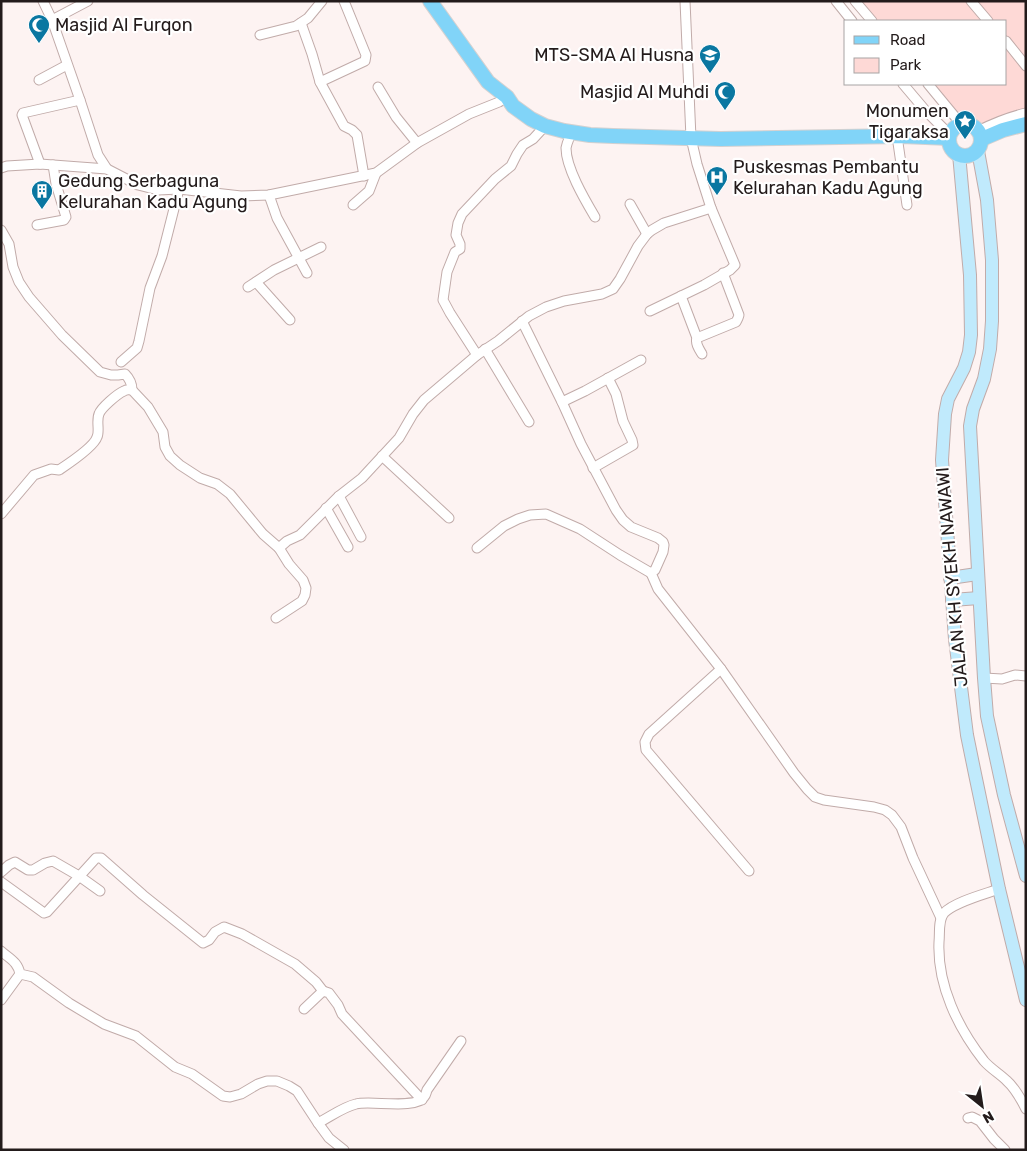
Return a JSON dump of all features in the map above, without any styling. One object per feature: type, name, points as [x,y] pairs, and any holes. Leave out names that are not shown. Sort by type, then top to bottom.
[{"type":"main road","points":[[430,1],[488,82],[507,97],[513,106],[545,126],[572,133],[598,136],[722,139],[949,137]]},
{"type":"main road","points":[[979,140],[974,126],[968,124],[961,124],[954,128],[949,137],[953,150],[959,154],[970,155],[979,140],[1003,130],[1026,124]]},
{"type":"main road","name":"JALAN KH SYEKH NAWAWI","points":[[979,140],[992,260],[990,349],[984,379],[973,409],[970,426],[984,678],[987,716],[1004,795],[1026,876]]},
{"type":"main road","name":"JALAN KH SYEKH NAWAWI","points":[[959,154],[970,275],[971,335],[969,352],[964,368],[948,399],[944,414],[942,462],[950,578],[955,639],[967,735],[1026,1000]]},
{"type":"main road","points":[[950,578],[978,574]]},
{"type":"main road","points":[[952,600],[979,598]]},
{"type":"street","points":[[43,1],[52,20],[98,155],[107,169]]},
{"type":"street","points":[[52,20],[88,1]]},
{"type":"street","points":[[260,34],[296,26],[308,18],[322,1]]},
{"type":"street","points":[[320,82],[366,59],[366,54],[344,1]]},
{"type":"street","points":[[650,311],[704,285],[735,265],[711,208],[691,138],[685,1]]},
{"type":"street","points":[[836,1],[851,20]]},
{"type":"street","points":[[855,1],[871,20]]},
{"type":"street","points":[[971,1],[987,20]]},
{"type":"street","points":[[301,23],[320,82],[344,126],[357,135],[364,176]]},
{"type":"street","points":[[1007,42],[1022,54],[1026,66]]},
{"type":"street","points":[[38,80],[67,65]]},
{"type":"street","points":[[904,85],[949,137]]},
{"type":"street","points":[[929,85],[961,124]]},
{"type":"street","points":[[378,87],[396,116],[417,143]]},
{"type":"street","points":[[1,168],[40,164],[107,169],[138,185],[158,190],[179,189],[241,196],[269,195],[376,173],[417,143],[468,114],[507,97]]},
{"type":"street","points":[[40,164],[30,141],[23,113],[80,100]]},
{"type":"street","points":[[979,140],[994,123],[1026,113]]},
{"type":"street","points":[[530,422],[481,352],[450,313],[443,300],[448,272],[455,252],[460,249],[456,235],[462,214],[511,166],[523,145],[533,139],[545,126]]},
{"type":"street","points":[[572,133],[567,144],[569,161],[578,188],[595,218]]},
{"type":"street","points":[[897,136],[907,205]]},
{"type":"street","points":[[37,224],[64,220],[66,218],[56,184],[53,165]]},
{"type":"street","points":[[354,205],[369,191],[376,173]]},
{"type":"street","points":[[121,362],[137,348],[140,341],[150,288],[162,256],[179,189]]},
{"type":"street","points":[[269,195],[277,218],[307,273]]},
{"type":"street","points":[[630,204],[647,234]]},
{"type":"street","points":[[279,548],[287,541],[300,535],[339,496],[362,478],[399,438],[424,400],[481,352],[529,316],[546,307],[564,301],[602,294],[613,289],[647,234],[664,223],[711,208]]},
{"type":"street","points":[[1,230],[10,247],[13,267],[19,282],[29,297],[62,335],[100,372],[111,375],[124,374],[128,378],[132,390],[148,407],[163,432],[165,447],[170,456],[200,478],[217,484],[230,494],[263,534],[279,548],[289,564],[303,580],[306,588],[302,601],[276,618]]},
{"type":"street","points":[[248,287],[274,270],[321,247]]},
{"type":"street","points":[[697,338],[736,322],[738,318],[739,315],[723,273]]},
{"type":"street","points":[[256,282],[290,320]]},
{"type":"street","points":[[681,296],[702,354]]},
{"type":"street","points":[[522,322],[593,468],[622,520],[631,527],[663,542],[663,552],[655,570],[651,573]]},
{"type":"street","points":[[562,402],[641,360]]},
{"type":"street","points":[[593,468],[632,445],[616,394],[608,378]]},
{"type":"street","points":[[1,514],[34,475],[51,469],[59,470],[93,443],[98,437],[97,423],[99,412],[126,390],[132,390]]},
{"type":"street","points":[[382,456],[449,518]]},
{"type":"street","points":[[339,496],[361,537]]},
{"type":"street","points":[[326,508],[348,547]]},
{"type":"street","points":[[478,548],[504,526],[530,515],[546,514],[580,529],[651,573],[658,588],[720,669],[807,789],[815,797],[824,800],[874,807],[885,810],[892,815],[902,827],[913,858],[941,918],[939,950],[942,976],[948,1000],[968,1038],[985,1062],[1007,1080],[1026,1109]]},
{"type":"street","points":[[720,669],[649,734],[645,742],[646,750],[749,871]]},
{"type":"street","points":[[984,678],[1002,679],[1015,675],[1026,676]]},
{"type":"street","points":[[1,882],[44,913],[48,912],[96,858],[101,858],[142,895],[202,943],[209,940],[215,932],[224,927],[242,934],[295,964],[316,982],[323,991],[329,993],[342,1014],[422,1100]]},
{"type":"street","points":[[1,872],[15,862],[28,870],[33,870],[53,861],[100,891]]},
{"type":"street","points":[[941,918],[950,908],[1000,889]]},
{"type":"street","points":[[1,951],[14,961],[19,968],[20,974],[1,1000]]},
{"type":"street","points":[[20,974],[33,977],[69,1003],[104,1024],[136,1036],[175,1068],[192,1074],[223,1096],[230,1097],[241,1094],[267,1081],[277,1081],[289,1086],[297,1091],[329,1138],[344,1150]]},
{"type":"street","points":[[304,1009],[323,991]]},
{"type":"street","points":[[318,1123],[355,1104],[364,1102],[407,1104],[422,1100],[461,1040]]},
{"type":"street","points":[[968,1118],[972,1117],[980,1121],[1005,1150]]},
{"type":"green space","points":[[855,1],[1026,1],[1026,113],[978,131],[971,125],[961,124],[927,85],[1007,85],[1007,20],[871,20]]},
{"type":"place","name":"Masjid Al Furqon","points":[[39,44]]},
{"type":"place","name":"MTS-SMA Al Husna","points":[[710,74]]},
{"type":"place","name":"Masjid Al Muhdi","points":[[725,111]]},
{"type":"place","name":"Monumen Tigaraksa","points":[[965,140]]},
{"type":"place","name":"Puskesmas Pembantu Kelurahan Kadu Agung","points":[[717,196]]},
{"type":"place","name":"Gedung Serbaguna Kelurahan Kadu Agung","points":[[42,210]]}]
